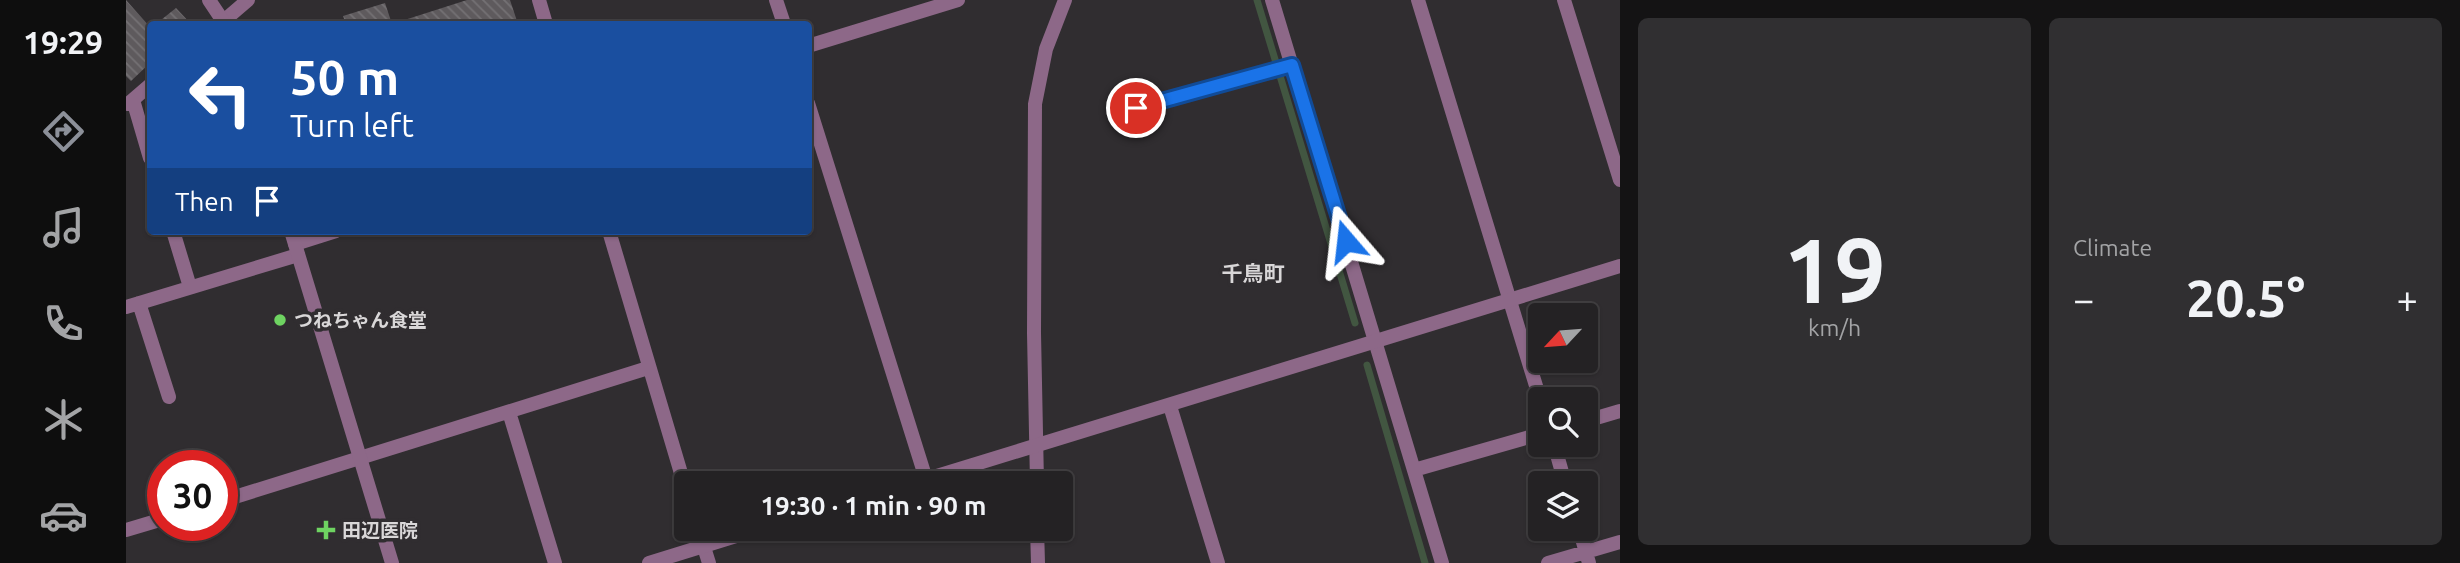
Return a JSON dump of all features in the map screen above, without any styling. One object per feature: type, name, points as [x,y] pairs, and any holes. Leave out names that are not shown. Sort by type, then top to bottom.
[{"type":"street","points":[[209,0],[222,21]]},
{"type":"street","points":[[225,21],[248,0]]},
{"type":"street","points":[[539,0],[545,21]]},
{"type":"street","points":[[776,0],[783,21]]},
{"type":"street","points":[[812,45],[958,0]]},
{"type":"street","points":[[1037,471],[1035,104],[1046,49],[1065,0]]},
{"type":"street","points":[[1272,0],[1282,67],[1377,341],[1441,563]]},
{"type":"street","points":[[1418,0],[1536,387]]},
{"type":"street","points":[[1563,0],[1620,180]]},
{"type":"street","points":[[1136,108],[1282,67]]},
{"type":"street","points":[[147,88],[129,103],[147,150]]},
{"type":"street","points":[[812,116],[917,471]]},
{"type":"street","points":[[174,235],[190,287]]},
{"type":"street","points":[[169,397],[132,305],[190,287],[295,243],[322,235]]},
{"type":"street","points":[[610,235],[680,471]]},
{"type":"street","points":[[295,243],[392,563]]},
{"type":"street","points":[[954,471],[1620,265]]},
{"type":"street","points":[[238,496],[648,368]]},
{"type":"street","points":[[1170,406],[1218,563]]},
{"type":"street","points":[[1598,417],[1620,411]]},
{"type":"street","points":[[509,412],[555,563]]},
{"type":"street","points":[[1414,470],[1528,437]]},
{"type":"street","points":[[126,530],[147,524]]},
{"type":"street","points":[[702,541],[709,563]]},
{"type":"street","points":[[649,563],[720,541]]},
{"type":"street","points":[[1037,541],[1038,563]]},
{"type":"street","points":[[1548,563],[1588,557],[1620,542]]},
{"type":"building","points":[[126,0],[147,24],[147,66],[131,81],[126,76]]},
{"type":"building","points":[[467,0],[510,0],[517,21],[401,21]]},
{"type":"building","points":[[385,3],[391,21],[345,21],[343,16]]},
{"type":"building","points":[[176,8],[188,21],[160,21]]},
{"type":"waterway","points":[[1257,0],[1355,323]]},
{"type":"waterway","points":[[1367,365],[1425,563]]},
{"type":"place","name":"つねちゃん食堂","points":[[280,320]]},
{"type":"place","name":"田辺医院","points":[[326,530]]},
{"type":"district","name":"千鳥町","points":[[1253,274]]},
{"type":"route","points":[[1136,108],[1292,65],[1346,241]]}]
